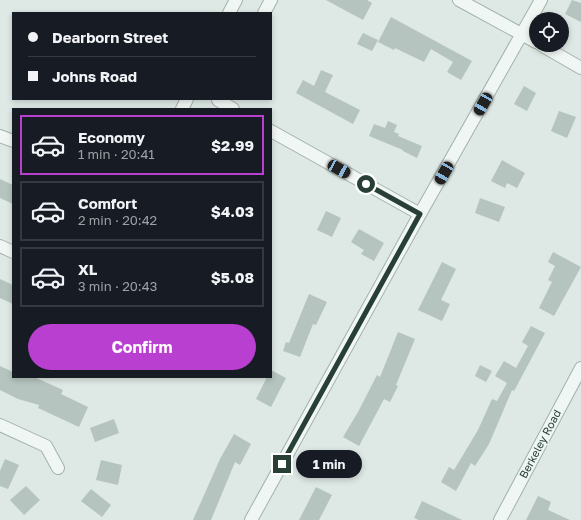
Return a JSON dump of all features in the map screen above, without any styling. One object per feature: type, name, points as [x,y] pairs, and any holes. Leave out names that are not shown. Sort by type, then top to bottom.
[{"type":"street","points":[[230,12],[236,0]]},
{"type":"street","points":[[265,12],[271,0]]},
{"type":"street","points":[[459,0],[529,38]]},
{"type":"street","points":[[251,520],[420,214],[542,0]]},
{"type":"street","points":[[553,52],[581,68]]},
{"type":"street","points":[[217,103],[230,108]]},
{"type":"street","points":[[272,132],[420,214]]},
{"type":"street","points":[[0,136],[12,141]]},
{"type":"street","points":[[0,246],[12,252]]},
{"type":"street","name":"Berkeley Road","points":[[500,520],[581,368]]},
{"type":"street","points":[[0,425],[46,446],[58,468]]},
{"type":"building","points":[[326,0],[367,0],[372,3],[363,20]]},
{"type":"building","points":[[572,0],[581,3],[581,22],[569,16],[569,12],[566,12]]},
{"type":"building","points":[[391,17],[472,61],[461,80],[447,72],[453,62],[431,49],[424,62],[395,48],[394,50],[378,42]]},
{"type":"building","points":[[363,33],[378,40],[372,51],[357,44]]},
{"type":"building","points":[[321,70],[333,75],[325,92],[360,110],[353,124],[296,93],[303,80],[314,86]]},
{"type":"building","points":[[524,86],[536,93],[527,111],[514,104]]},
{"type":"building","points":[[559,111],[576,117],[567,138],[551,131]]},
{"type":"building","points":[[388,121],[397,125],[394,132],[399,134],[398,136],[422,146],[417,158],[403,150],[369,136],[374,124],[385,128]]},
{"type":"building","points":[[502,160],[525,173],[517,188],[507,183],[505,188],[491,181]]},
{"type":"building","points":[[0,179],[12,185],[12,204],[0,198]]},
{"type":"building","points":[[480,198],[505,207],[499,222],[475,213]]},
{"type":"building","points":[[326,211],[341,218],[332,237],[317,230]]},
{"type":"building","points":[[359,229],[384,243],[374,261],[361,254],[364,250],[351,242]]},
{"type":"building","points":[[553,252],[581,267],[554,316],[539,308],[552,282],[548,280],[555,266],[548,262]]},
{"type":"building","points":[[442,262],[456,269],[441,300],[450,304],[442,321],[418,310]]},
{"type":"building","points":[[0,279],[12,285],[12,304],[0,298]]},
{"type":"building","points":[[309,294],[327,302],[316,325],[313,324],[300,357],[283,351],[286,342],[289,343]]},
{"type":"building","points":[[531,326],[545,333],[514,391],[512,390],[489,444],[475,466],[471,463],[456,491],[441,482],[449,467],[454,470],[478,430],[492,399],[497,401],[507,383],[495,376],[504,361],[516,368],[528,346],[522,342]]},
{"type":"building","points":[[398,332],[415,339],[396,385],[398,386],[390,402],[384,399],[359,446],[343,437],[377,375],[380,377]]},
{"type":"building","points":[[480,365],[492,371],[486,382],[475,376]]},
{"type":"building","points":[[0,366],[12,372],[12,378],[36,378],[63,390],[61,394],[88,407],[79,427],[38,408],[39,405],[18,399],[0,390]]},
{"type":"building","points":[[272,371],[286,378],[271,407],[256,399],[266,378],[272,378]]},
{"type":"building","points":[[114,419],[119,433],[95,442],[90,428]]},
{"type":"building","points":[[234,434],[251,444],[240,465],[235,462],[211,520],[193,520],[220,459]]},
{"type":"building","points":[[331,452],[344,454],[343,464],[330,463]]},
{"type":"building","points":[[5,459],[19,465],[8,489],[0,486],[0,471]]},
{"type":"building","points":[[101,460],[122,465],[118,485],[96,480]]},
{"type":"building","points":[[26,486],[40,500],[24,515],[10,500]]},
{"type":"building","points":[[316,487],[332,495],[319,520],[299,520]]},
{"type":"building","points":[[91,489],[111,505],[102,517],[81,501]]},
{"type":"building","points":[[538,496],[551,502],[548,510],[570,520],[526,520]]},
{"type":"building","points":[[422,501],[462,520],[419,520],[414,518]]},
{"type":"route","points":[[282,464],[420,214],[366,184]]}]
